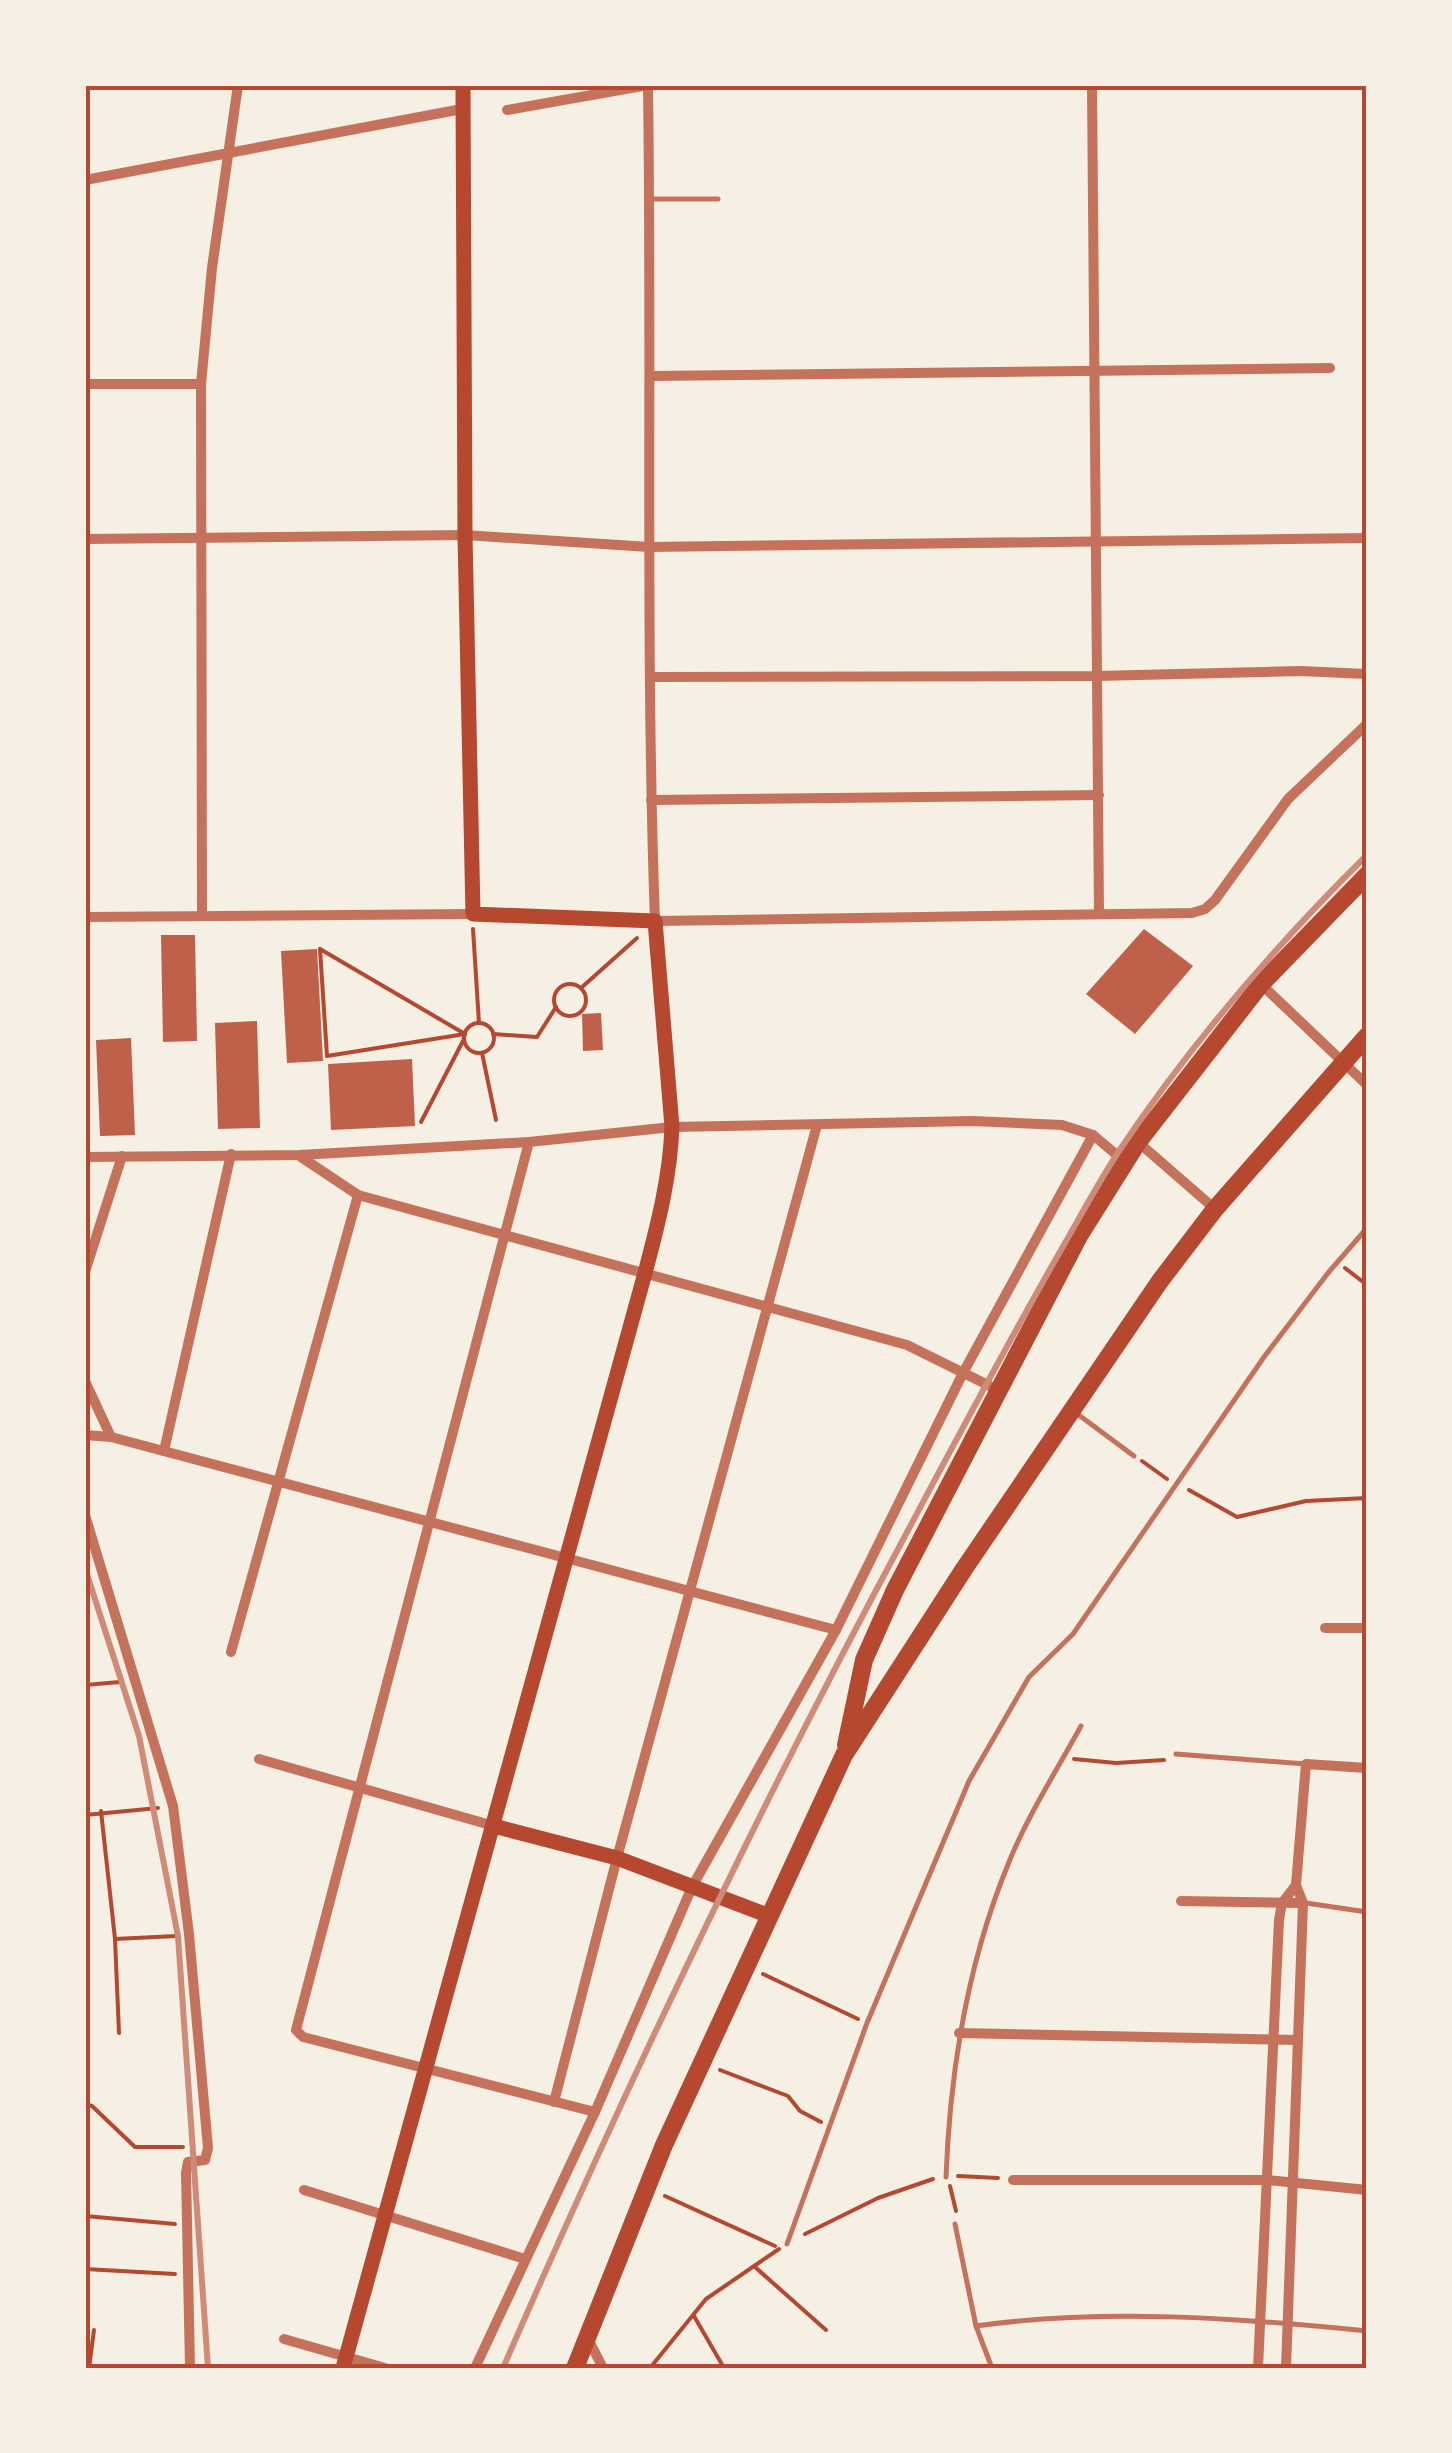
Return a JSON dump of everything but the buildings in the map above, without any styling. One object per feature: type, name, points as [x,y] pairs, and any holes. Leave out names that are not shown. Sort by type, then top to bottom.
[{"type":"main road","points":[[344,2362],[666,1196],[672,1127],[655,921],[472,914],[463,85]]},
{"type":"main road","points":[[844,1755],[864,1660],[895,1590],[1079,1236],[1138,1142],[1261,984],[1367,874]]},
{"type":"main road","points":[[575,2368],[701,2062],[844,1755],[1070,1410],[1160,1281],[1216,1209],[1367,1036]]},
{"type":"main road","points":[[494,1826],[617,1858],[768,1916]]},
{"type":"street","points":[[202,916],[201,384],[238,85]]},
{"type":"street","points":[[507,110],[597,90],[648,85],[655,921],[1192,913],[1215,900],[1288,799],[1367,724]]},
{"type":"street","points":[[1092,85],[1099,913]]},
{"type":"street","points":[[85,180],[462,109]]},
{"type":"street","points":[[651,376],[1330,368]]},
{"type":"street","points":[[85,384],[201,384]]},
{"type":"street","points":[[85,539],[465,535],[649,547],[1367,538]]},
{"type":"street","points":[[650,678],[1367,674]]},
{"type":"street","points":[[651,800],[1099,794]]},
{"type":"street","points":[[85,917],[472,914]]},
{"type":"street","points":[[1261,984],[1367,1085]]},
{"type":"street","points":[[85,1157],[300,1156],[529,1142],[672,1127],[1018,1123],[1062,1124],[1093,1136],[1124,1162]]},
{"type":"street","points":[[554,2102],[816,1125]]},
{"type":"street","points":[[475,2368],[596,2112],[692,1886],[836,1630],[963,1373],[1093,1136]]},
{"type":"street","points":[[529,1142],[296,2030],[304,2037],[596,2112]]},
{"type":"street","points":[[1138,1142],[1216,1209]]},
{"type":"street","points":[[164,1451],[231,1154]]},
{"type":"street","points":[[85,1272],[122,1156]]},
{"type":"street","points":[[300,1156],[358,1195],[908,1345],[998,1390]]},
{"type":"street","points":[[231,1652],[358,1195]]},
{"type":"street","points":[[85,1381],[111,1437]]},
{"type":"street","points":[[85,1435],[111,1437],[836,1630]]},
{"type":"street","points":[[85,1515],[173,1806],[190,1934],[208,2148],[205,2160],[188,2162],[190,2368]]},
{"type":"street","points":[[1325,1628],[1367,1628]]},
{"type":"street","points":[[259,1760],[494,1826]]},
{"type":"street","points":[[1286,2368],[1302,1903],[1296,1885],[1306,1764],[1367,1768]]},
{"type":"street","points":[[1258,2368],[1282,1904],[1296,1885]]},
{"type":"street","points":[[1181,1901],[1302,1903]]},
{"type":"street","points":[[959,2033],[1298,2040]]},
{"type":"street","points":[[1012,2180],[1266,2180],[1367,2190]]},
{"type":"street","points":[[304,2190],[524,2258]]},
{"type":"street","points":[[284,2339],[344,2362],[384,2368]]},
{"type":"street","points":[[588,2339],[603,2368]]},
{"type":"lane","points":[[649,199],[718,199]]},
{"type":"lane","points":[[788,2244],[867,2023],[969,1781],[1028,1677],[1072,1634],[1264,1357],[1367,1228]]},
{"type":"lane","points":[[1070,1410],[1134,1456]]},
{"type":"lane","points":[[946,2177],[948,2110],[959,2033],[982,1946],[1009,1860],[1081,1726]]},
{"type":"lane","points":[[1176,1754],[1306,1764]]},
{"type":"lane","points":[[1302,1903],[1367,1912]]},
{"type":"lane","points":[[955,2224],[976,2326],[992,2368]]},
{"type":"lane","points":[[976,2326],[1034,2318],[1166,2317],[1367,2331]]},
{"type":"path","points":[[472,914],[479,1023]]},
{"type":"path","points":[[581,988],[655,921]]},
{"type":"path","points":[[421,1122],[464,1037],[470,1026],[488,1026],[494,1034],[491,1048],[482,1053],[468,1048],[464,1037],[320,949],[327,1056],[464,1037]]},
{"type":"path","points":[[494,1034],[538,1037],[556,1007],[554,996],[560,987],[570,984],[581,988],[586,1001],[582,1010],[568,1016],[556,1007]]},
{"type":"path","points":[[482,1053],[496,1120]]},
{"type":"path","points":[[1338,1262],[1367,1285]]},
{"type":"path","points":[[1134,1456],[1174,1484],[1237,1517],[1306,1501],[1367,1498]]},
{"type":"path","points":[[85,1685],[136,1677]]},
{"type":"path","points":[[1064,1758],[1116,1763],[1165,1760],[1176,1754]]},
{"type":"path","points":[[85,1815],[173,1806]]},
{"type":"path","points":[[101,1811],[116,1940],[119,2033]]},
{"type":"path","points":[[116,1940],[190,1934]]},
{"type":"path","points":[[745,1966],[867,2023]]},
{"type":"path","points":[[701,2062],[788,2096],[800,2111],[830,2126]]},
{"type":"path","points":[[85,2104],[92,2106],[135,2147],[208,2148]]},
{"type":"path","points":[[650,2368],[706,2299],[788,2244],[878,2198],[920,2182],[978,2176],[1012,2180]]},
{"type":"path","points":[[946,2177],[957,2213],[955,2224]]},
{"type":"path","points":[[648,2187],[780,2249]]},
{"type":"path","points":[[85,2216],[187,2225]]},
{"type":"path","points":[[754,2266],[826,2330]]},
{"type":"path","points":[[85,2270],[189,2275]]},
{"type":"path","points":[[693,2314],[724,2368]]},
{"type":"path","points":[[88,2368],[94,2330]]},
{"type":"railway","points":[[503,2368],[597,2157],[746,1844],[943,1464],[1089,1200],[1119,1151],[1205,1034],[1267,960],[1367,855]]},
{"type":"railway","points":[[85,1568],[139,1736],[178,1936],[208,2368]]}]
